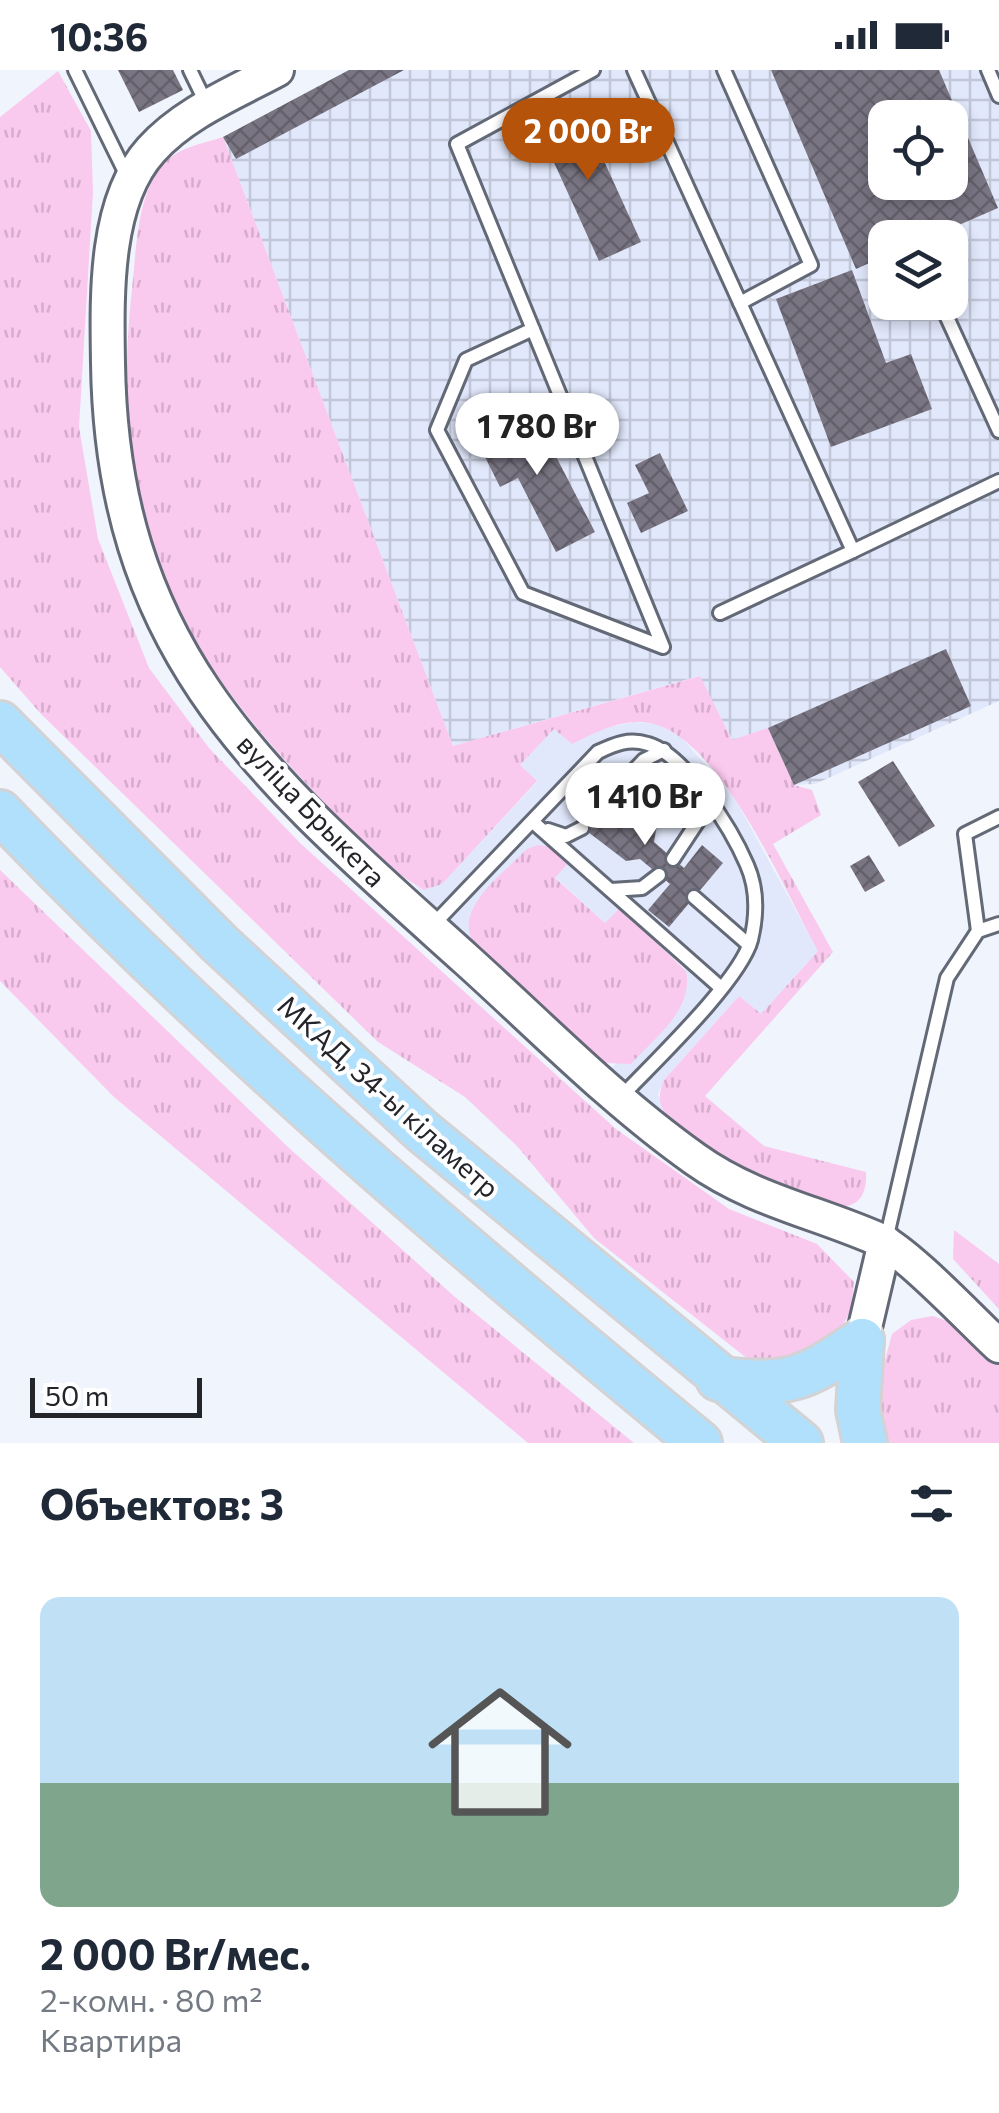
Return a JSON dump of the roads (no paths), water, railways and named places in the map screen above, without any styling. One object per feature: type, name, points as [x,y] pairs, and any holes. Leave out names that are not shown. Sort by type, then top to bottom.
[{"type":"highway","name":"МКАД, 34-ы кіламетр","points":[[0,723],[220,944],[422,1131],[801,1443]]},
{"type":"highway","points":[[0,812],[276,1083],[446,1235],[700,1443]]},
{"type":"highway","points":[[718,1378],[769,1384],[808,1376],[862,1340]]},
{"type":"highway","points":[[862,1340],[858,1410],[865,1443]]},
{"type":"street","name":"вуліца Брыкета","points":[[278,70],[208,107],[150,151],[130,182],[116,232],[111,281],[108,436],[126,528],[152,602],[191,676],[256,760],[334,840],[620,1098],[695,1159],[755,1195],[885,1242],[999,1346]]},
{"type":"street","points":[[862,1340],[885,1242]]},
{"type":"lane","points":[[75,70],[130,182]]},
{"type":"lane","points":[[190,70],[208,107]]},
{"type":"lane","points":[[533,329],[466,360],[437,430],[523,593],[663,647],[533,329],[457,144],[594,70]]},
{"type":"lane","points":[[634,70],[853,551]]},
{"type":"lane","points":[[724,70],[811,265],[740,303]]},
{"type":"lane","points":[[988,70],[999,96]]},
{"type":"lane","points":[[948,320],[999,430]]},
{"type":"lane","points":[[720,613],[999,481]]},
{"type":"lane","points":[[430,927],[598,752],[621,741],[645,742],[664,750],[704,793],[748,866],[757,907],[750,945],[720,987],[620,1098]]},
{"type":"lane","points":[[618,786],[644,760],[664,750]]},
{"type":"lane","points":[[673,859],[702,815],[704,793]]},
{"type":"lane","points":[[978,931],[965,834],[999,817]]},
{"type":"lane","points":[[533,822],[566,836],[582,828]]},
{"type":"lane","points":[[533,822],[720,987]]},
{"type":"lane","points":[[610,890],[642,888],[659,875]]},
{"type":"lane","points":[[694,897],[750,945]]},
{"type":"lane","points":[[885,1242],[947,978],[978,931],[999,924]]}]
